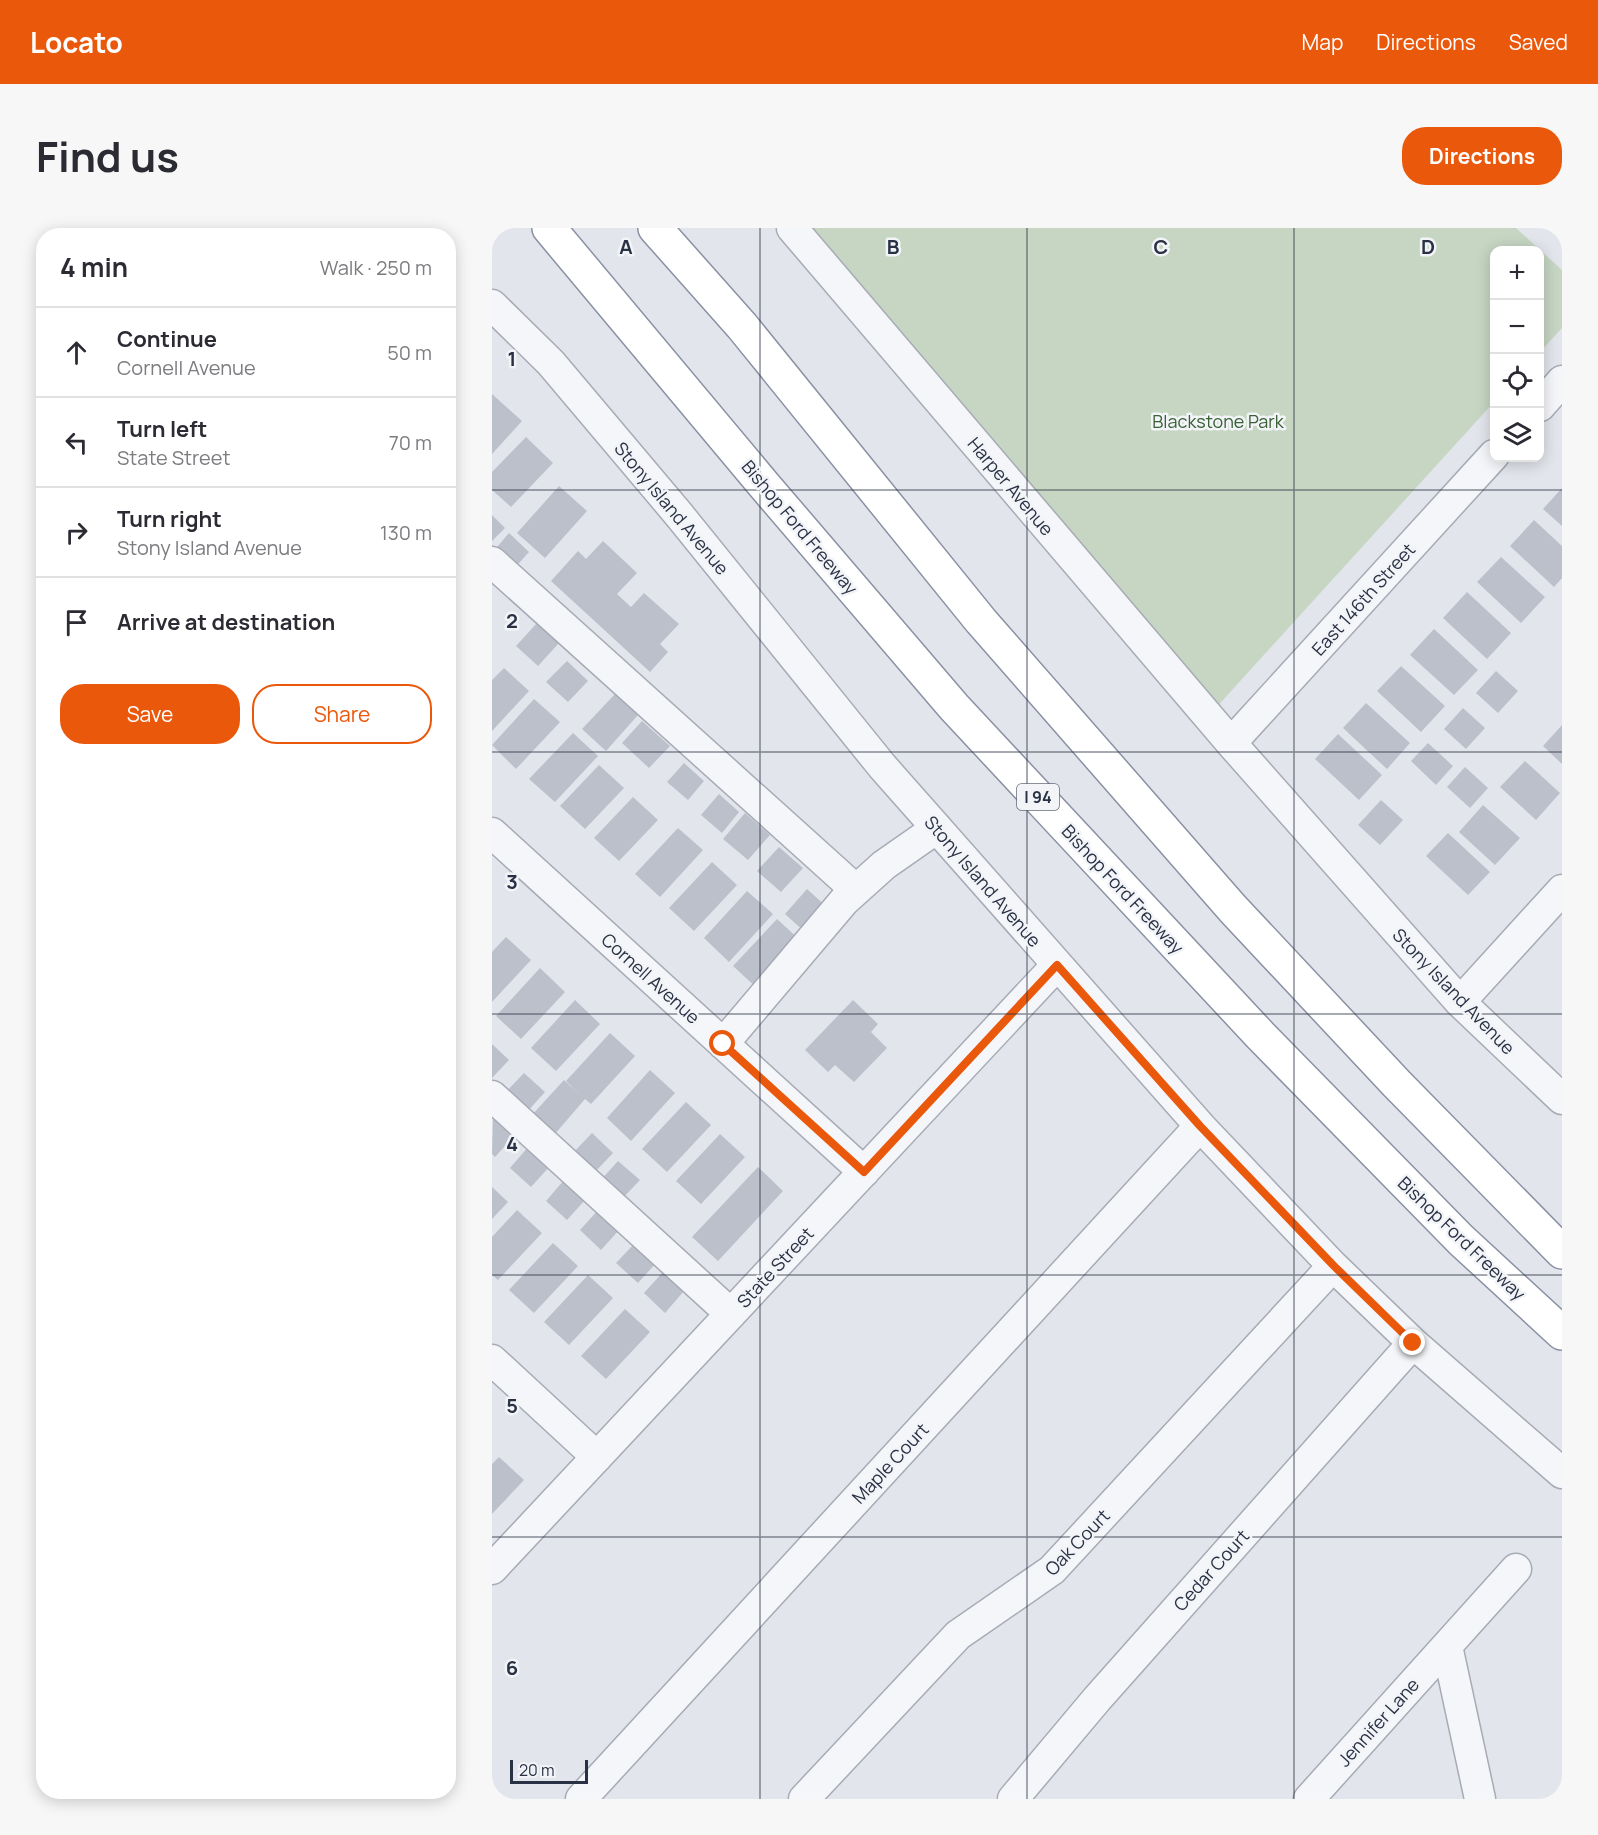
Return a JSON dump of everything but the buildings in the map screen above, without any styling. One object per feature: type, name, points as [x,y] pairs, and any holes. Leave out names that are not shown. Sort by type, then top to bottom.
[{"type":"highway","name":"Bishop Ford Freeway","points":[[549,228],[954,707],[1262,1036],[1461,1240],[1562,1333]]},
{"type":"highway","points":[[655,228],[742,326],[981,621],[1233,909],[1397,1084],[1562,1252]]},
{"type":"street","name":"Harper Avenue","points":[[792,228],[1231,743]]},
{"type":"street","name":"Stony Island Avenue","points":[[492,305],[551,363],[680,516],[882,766],[1200,1126],[1334,1266],[1413,1343],[1562,1473]]},
{"type":"street","points":[[1544,401],[1562,381]]},
{"type":"street","name":"East 146th Street","points":[[1231,743],[1490,459]]},
{"type":"street","points":[[492,562],[856,890]]},
{"type":"street","name":"Stony Island Avenue","points":[[1231,743],[1460,1002],[1562,1099]]},
{"type":"street","points":[[723,1044],[844,901],[884,866],[937,828]]},
{"type":"street","name":"Cornell Avenue","points":[[492,833],[864,1172]]},
{"type":"street","points":[[1460,1002],[1562,890]]},
{"type":"street","name":"State Street","points":[[492,1569],[1057,965]]},
{"type":"street","points":[[492,1096],[731,1314]]},
{"type":"street","name":"Maple Court","points":[[581,1799],[1200,1126]]},
{"type":"street","name":"Oak Court","points":[[804,1799],[958,1635],[1052,1570],[1334,1266]]},
{"type":"street","name":"Cedar Court","points":[[1013,1799],[1097,1699],[1413,1343]]},
{"type":"street","points":[[492,1360],[597,1457]]},
{"type":"street","name":"Jennifer Lane","points":[[1309,1799],[1516,1569]]},
{"type":"street","points":[[1447,1646],[1480,1799]]},
{"type":"green space","name":"Blackstone Park","points":[[807,228],[1516,228],[1536,246],[1490,246],[1490,406],[1213,711]]},
{"type":"green space","name":"Blackstone Park","points":[[1544,254],[1562,270],[1562,328],[1544,348]]},
{"type":"route","points":[[723,1044],[864,1172],[1057,965],[1200,1126],[1334,1266],[1413,1343]]}]
